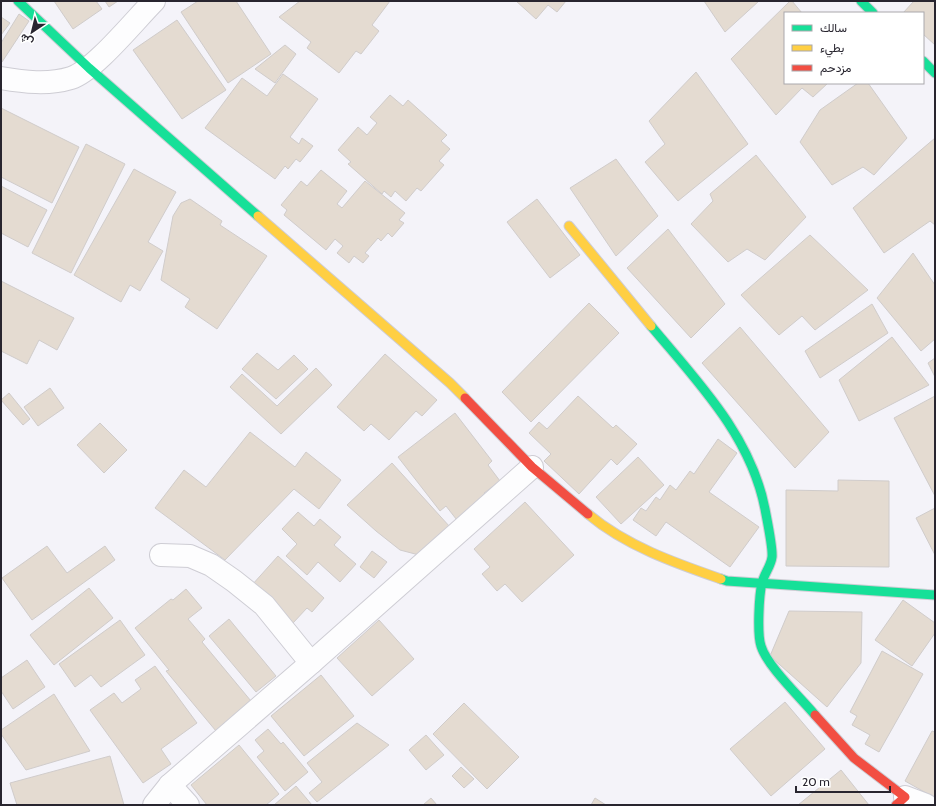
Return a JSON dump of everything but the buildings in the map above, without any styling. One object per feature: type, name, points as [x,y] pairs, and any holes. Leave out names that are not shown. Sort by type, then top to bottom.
[{"type":"street","points":[[18,1],[89,68],[450,383],[532,467],[600,523],[641,547],[680,565],[727,582],[935,595]]},
{"type":"street","points":[[1,78],[38,83],[72,78],[89,68],[154,1]]},
{"type":"street","points":[[861,1],[872,12]]},
{"type":"street","points":[[924,62],[935,73]]},
{"type":"street","points":[[569,226],[707,393],[737,435],[753,469],[765,508],[772,557],[762,583],[759,631],[761,647],[774,668],[854,758],[900,801],[926,805]]},
{"type":"street","points":[[154,805],[170,784],[310,663],[532,467]]},
{"type":"street","points":[[161,555],[190,556],[211,565],[234,581],[264,605],[310,663]]},
{"type":"street","points":[[170,784],[188,805]]},
{"type":"traffic: fast","points":[[18,1],[89,68],[258,216]]},
{"type":"traffic: fast","points":[[861,1],[872,12]]},
{"type":"traffic: fast","points":[[924,62],[935,73]]},
{"type":"traffic: fast","points":[[651,326],[704,389],[735,434],[748,457],[758,482],[765,509],[772,553],[770,564],[762,583],[760,596],[759,624],[761,646],[764,654],[777,672],[815,715]]},
{"type":"traffic: fast","points":[[721,579],[727,581],[935,595]]},
{"type":"traffic: slow","points":[[258,216],[450,383],[465,398]]},
{"type":"traffic: slow","points":[[569,226],[651,326]]},
{"type":"traffic: slow","points":[[588,514],[618,535],[635,544],[686,567],[721,579]]},
{"type":"traffic: jam","points":[[465,398],[532,467],[588,514]]},
{"type":"traffic: jam","points":[[815,715],[854,758],[905,797],[896,805]]}]
